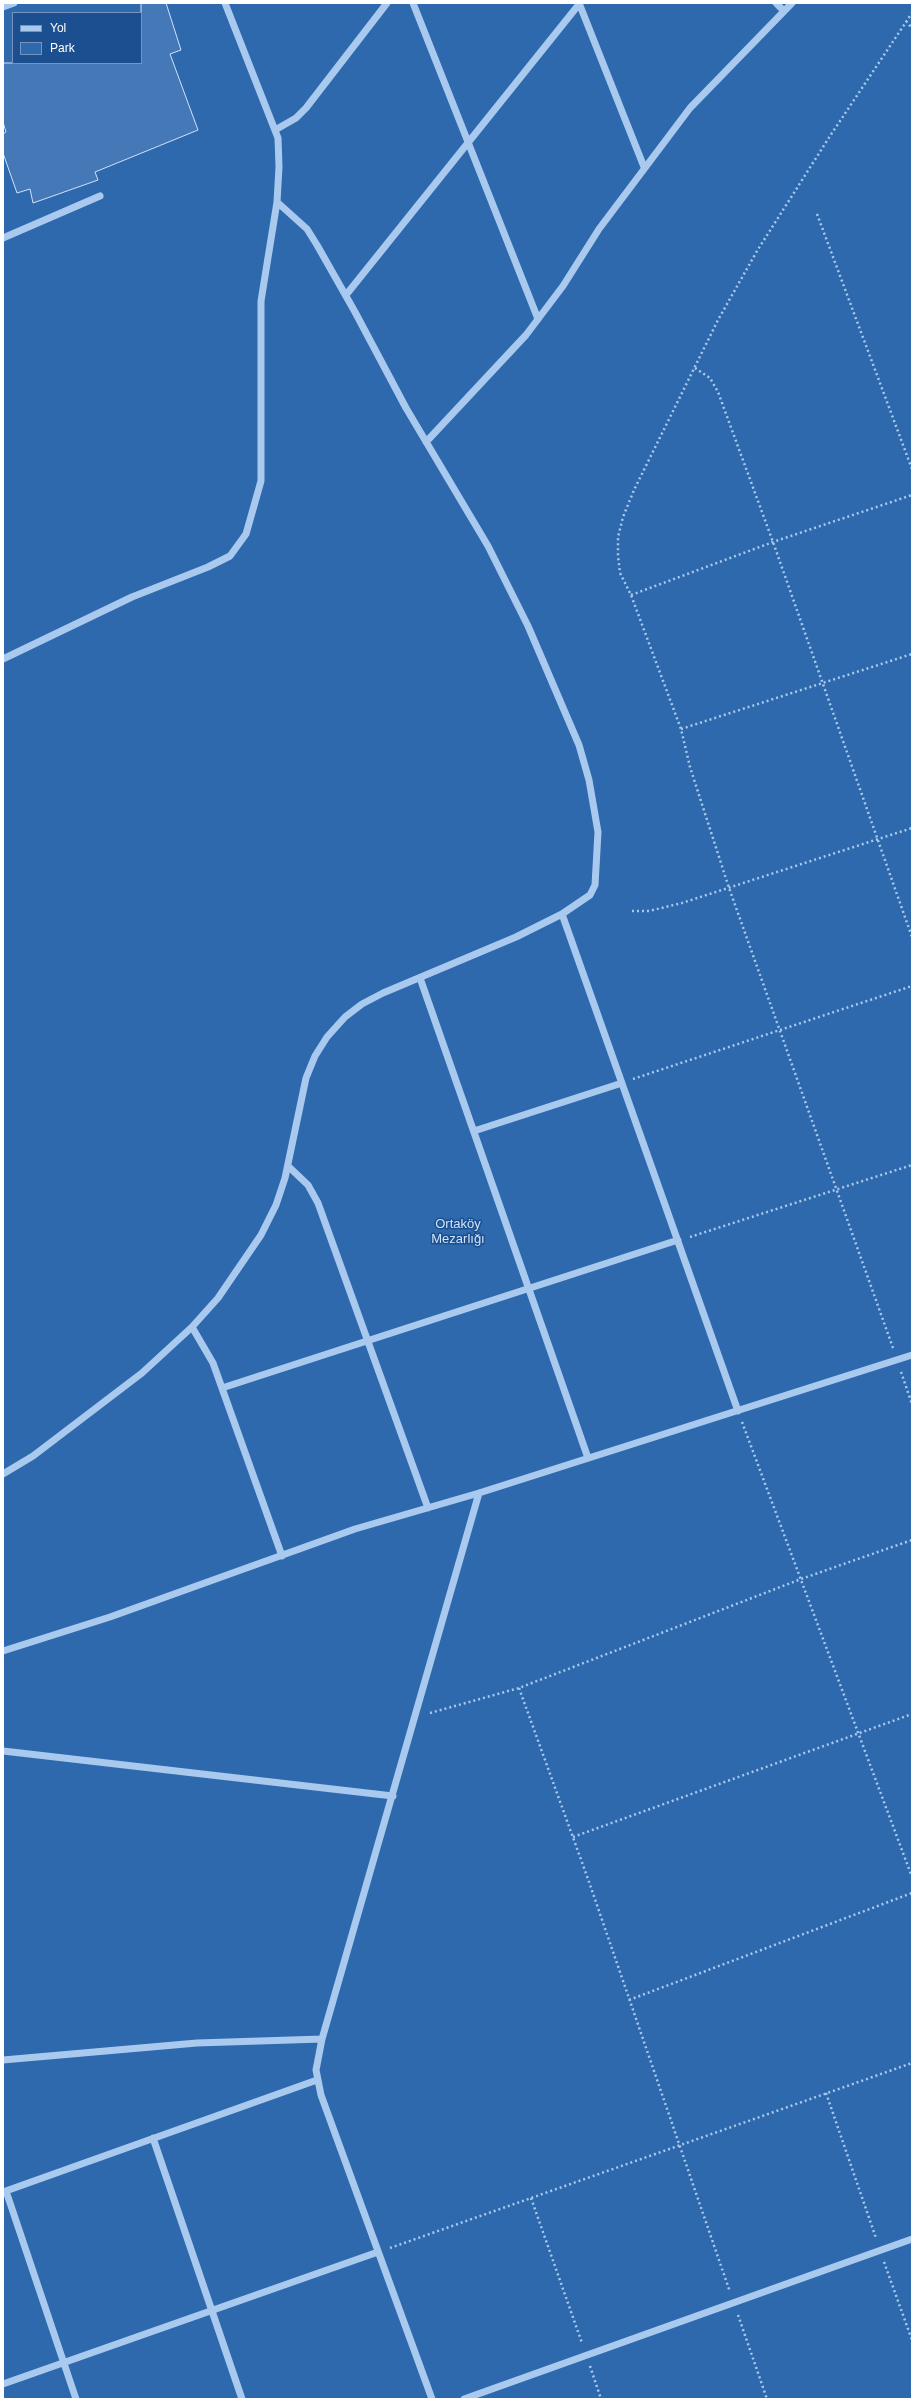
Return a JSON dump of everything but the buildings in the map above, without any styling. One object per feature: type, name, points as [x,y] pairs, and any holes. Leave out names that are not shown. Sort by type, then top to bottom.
[{"type":"street","points":[[3,7],[14,3]]},
{"type":"street","points":[[3,659],[132,597],[208,567],[230,556],[246,534],[261,481],[261,301],[277,202],[280,167],[278,138],[225,3]]},
{"type":"street","points":[[275,130],[296,118],[306,108],[387,3]]},
{"type":"street","points":[[413,3],[538,319]]},
{"type":"street","points":[[346,295],[580,3],[644,166]]},
{"type":"street","points":[[776,3],[784,10]]},
{"type":"street","points":[[426,442],[538,319],[563,286],[599,229],[644,166],[690,108],[792,3]]},
{"type":"street","points":[[3,238],[100,196]]},
{"type":"street","points":[[3,1474],[33,1456],[142,1373],[192,1328],[218,1298],[261,1235],[276,1205],[288,1166],[306,1078],[315,1056],[327,1037],[345,1017],[362,1004],[516,937],[562,914],[590,895],[595,885],[598,832],[589,780],[579,745],[528,626],[488,546],[426,442],[346,295],[307,229],[277,202]]},
{"type":"street","points":[[562,914],[738,1412]]},
{"type":"street","points":[[420,978],[588,1458]]},
{"type":"street","points":[[474,1131],[622,1083]]},
{"type":"street","points":[[288,1166],[308,1185],[318,1203],[428,1508]]},
{"type":"street","points":[[222,1388],[678,1240]]},
{"type":"street","points":[[192,1328],[208,1351],[282,1556]]},
{"type":"street","points":[[3,1652],[110,1617],[355,1529],[479,1493],[738,1412],[912,1354]]},
{"type":"street","points":[[432,2399],[321,2096],[316,2070],[322,2039],[479,1493]]},
{"type":"street","points":[[3,1751],[393,1796]]},
{"type":"street","points":[[3,2060],[197,2043],[322,2039]]},
{"type":"street","points":[[76,2399],[5,2191],[317,2080]]},
{"type":"street","points":[[153,2138],[242,2399]]},
{"type":"street","points":[[464,2399],[912,2239]]},
{"type":"street","points":[[3,2384],[378,2252]]},
{"type":"path","points":[[912,12],[830,136],[757,251],[718,320],[623,517],[618,537],[620,573],[631,595],[681,729],[690,767],[729,888],[912,1404]]},
{"type":"path","points":[[906,21],[912,28]]},
{"type":"path","points":[[817,214],[912,469]]},
{"type":"path","points":[[695,368],[710,378],[718,392],[773,542],[912,937]]},
{"type":"path","points":[[631,595],[773,542],[912,495]]},
{"type":"path","points":[[681,729],[912,654]]},
{"type":"path","points":[[632,911],[656,909],[729,888],[912,828]]},
{"type":"path","points":[[622,1083],[912,986]]},
{"type":"path","points":[[678,1240],[912,1164]]},
{"type":"path","points":[[738,1412],[912,1877]]},
{"type":"path","points":[[416,1716],[519,1688],[801,1579],[912,1540]]},
{"type":"path","points":[[519,1688],[573,1837],[678,2146],[767,2399]]},
{"type":"path","points":[[573,1837],[912,1714]]},
{"type":"path","points":[[629,2000],[912,1893]]},
{"type":"path","points":[[378,2252],[912,2063]]},
{"type":"path","points":[[826,2093],[912,2340]]},
{"type":"path","points":[[532,2198],[602,2399]]},
{"type":"green space","name":"Ortaköy Mezarlığı","points":[[3,3],[912,3],[912,2399],[3,2399]]}]
